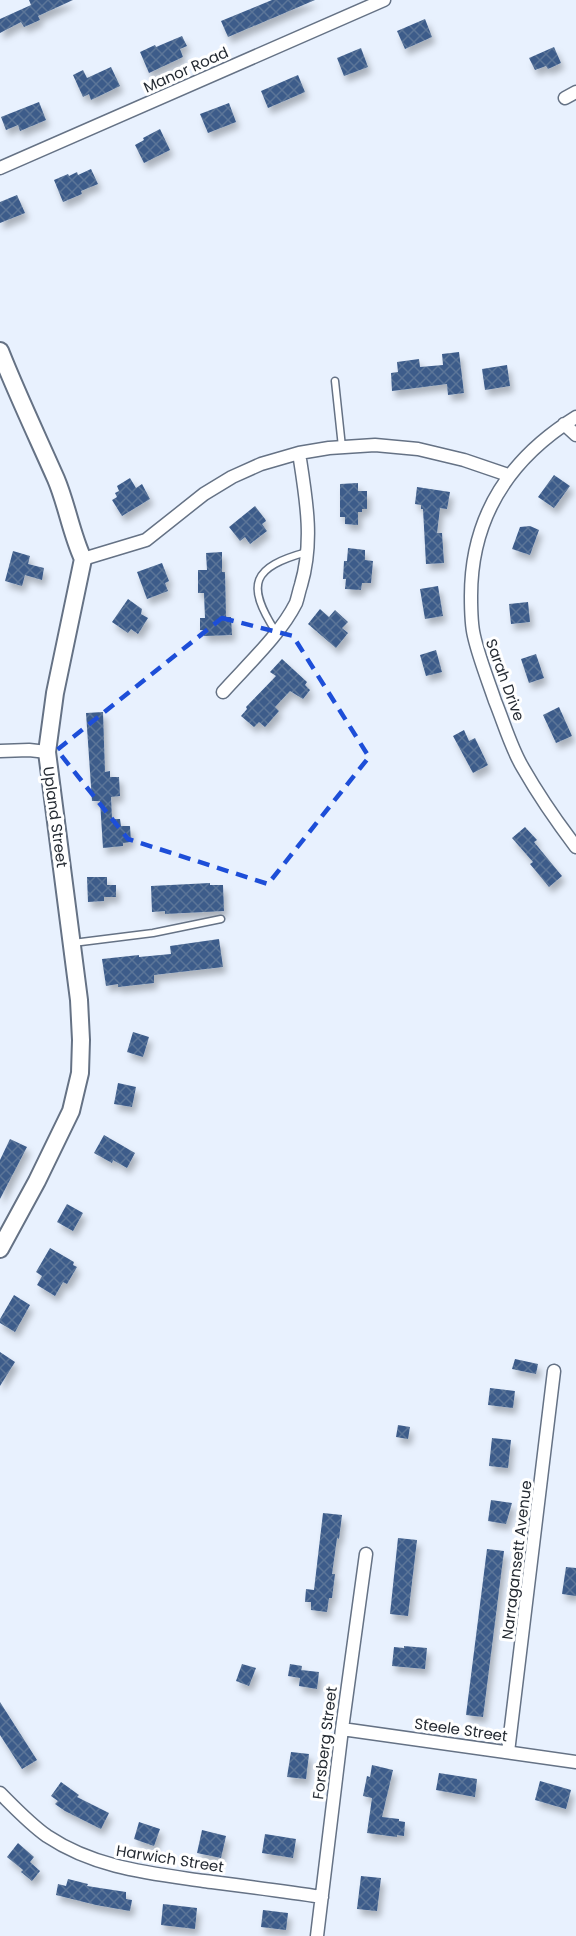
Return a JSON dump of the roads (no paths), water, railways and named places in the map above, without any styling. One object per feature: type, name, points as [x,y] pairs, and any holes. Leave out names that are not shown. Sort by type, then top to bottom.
[{"type":"street","name":"Manor Road","points":[[0,168],[384,0]]},
{"type":"street","points":[[0,351],[56,481],[83,559],[146,540],[204,494],[232,477],[261,464],[299,453],[375,445],[418,449],[464,460],[508,475]]},
{"type":"street","name":"Sarah Drive","points":[[576,417],[529,452],[508,475],[487,513],[475,546],[471,577],[473,634],[483,667],[522,766],[576,847]]},
{"type":"street","points":[[564,424],[576,435]]},
{"type":"street","points":[[223,692],[276,632],[296,602],[308,552],[307,504],[299,453]]},
{"type":"street","name":"Upland Street","points":[[0,1249],[71,1111],[80,1073],[81,1040],[72,943],[47,752],[55,693],[83,559]]},
{"type":"street","points":[[0,751],[47,752]]},
{"type":"street","name":"Narragansett Avenue","points":[[508,1752],[554,1371]]},
{"type":"street","name":"Forsberg Street","points":[[317,1936],[366,1554]]},
{"type":"street","name":"Steele Street","points":[[342,1729],[576,1762]]},
{"type":"street","name":"Harwich Street","points":[[0,1792],[23,1816],[48,1836],[75,1851],[108,1864],[140,1872],[322,1897]]},
{"type":"lane","points":[[335,381],[342,447]]},
{"type":"lane","points":[[276,632],[259,601],[259,583],[262,574],[277,562],[308,552]]},
{"type":"lane","points":[[72,943],[153,933],[221,919]]}]
